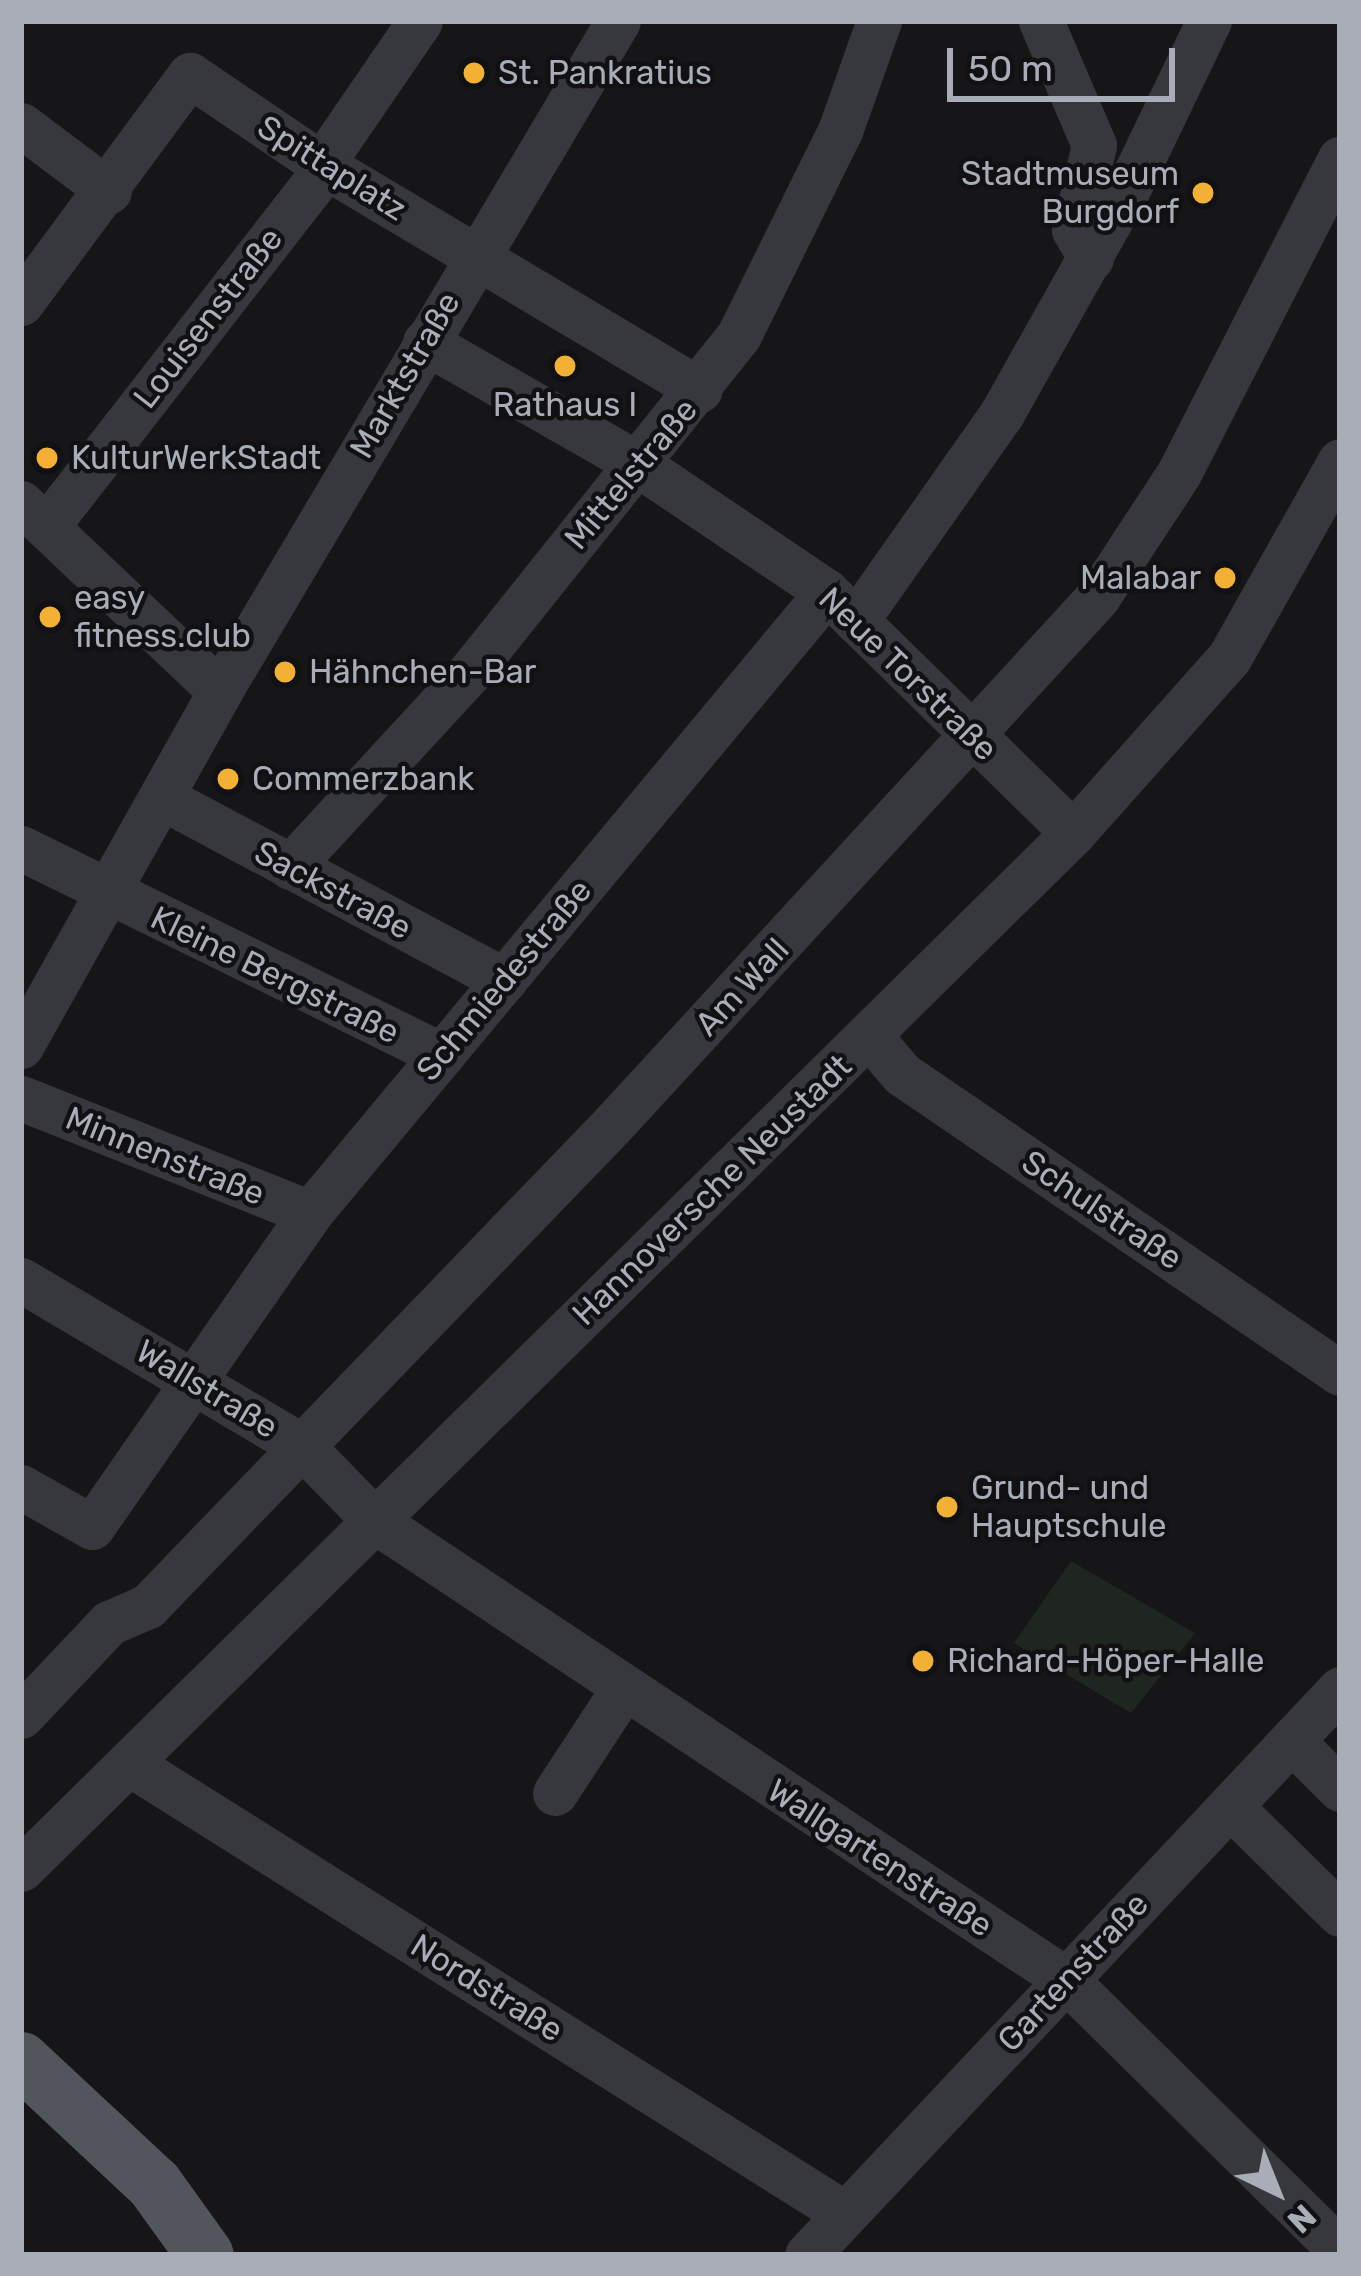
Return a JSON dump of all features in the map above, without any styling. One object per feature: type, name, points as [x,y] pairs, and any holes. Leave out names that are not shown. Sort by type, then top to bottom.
[{"type":"main road","points":[[21,2060],[154,2184],[206,2255]]},
{"type":"street","name":"Louisenstraße","points":[[34,514],[324,166],[420,21]]},
{"type":"street","name":"Marktstraße","points":[[21,1046],[220,692],[618,21]]},
{"type":"street","name":"Mittelstraße","points":[[290,867],[470,672],[700,390],[776,272],[879,21]]},
{"type":"street","points":[[1041,21],[1094,145],[1074,230],[1091,258]]},
{"type":"street","name":"Schmiedestraße","points":[[21,1487],[92,1527],[200,1382],[310,1213],[504,980],[842,607],[1001,416],[1128,188],[1209,21]]},
{"type":"street","name":"Spittaplatz","points":[[109,191],[190,75],[324,166],[700,390]]},
{"type":"street","points":[[21,125],[109,191],[21,303]]},
{"type":"street","name":"Am Wall","points":[[27,1698],[109,1623],[148,1606],[974,740],[1097,598],[1179,473],[1340,159]]},
{"type":"street","name":"Neue Torstraße","points":[[424,342],[636,463],[842,607],[1073,833]]},
{"type":"street","name":"Hannoversche Neustadt","points":[[22,1865],[871,1038],[1073,833],[1229,658],[1340,461]]},
{"type":"street","points":[[34,514],[220,692]]},
{"type":"street","name":"Sackstraße","points":[[163,798],[504,980]]},
{"type":"street","name":"Kleine Bergstraße","points":[[21,848],[442,1055]]},
{"type":"street","name":"Schulstraße","points":[[871,1038],[902,1074],[1340,1373]]},
{"type":"street","name":"Minnenstraße","points":[[21,1098],[310,1213]]},
{"type":"street","name":"Wallstraße","points":[[21,1280],[302,1446],[375,1521]]},
{"type":"street","name":"Wallgartenstraße","points":[[375,1521],[1065,1979],[1340,2250]]},
{"type":"street","points":[[555,1793],[623,1689]]},
{"type":"street","name":"Gartenstraße","points":[[807,2255],[1340,1689]]},
{"type":"street","points":[[1292,1742],[1340,1789]]},
{"type":"street","name":"Nordstraße","points":[[130,1764],[844,2213]]},
{"type":"street","points":[[1231,1808],[1340,1914]]},
{"type":"shaded area","points":[[1071,1561],[1195,1633],[1131,1713],[1014,1643]]},
{"type":"place","name":"St. Pankratius","points":[[474,73]]},
{"type":"place","name":"Stadtmuseum Burgdorf","points":[[1203,193]]},
{"type":"place","name":"Rathaus I","points":[[565,366]]},
{"type":"place","name":"KulturWerkStadt","points":[[47,458]]},
{"type":"place","name":"Malabar","points":[[1225,578]]},
{"type":"place","name":"easy fitness.club","points":[[50,617]]},
{"type":"place","name":"Hähnchen-Bar","points":[[285,672]]},
{"type":"place","name":"Commerzbank","points":[[228,779]]},
{"type":"place","name":"Grund- und Hauptschule","points":[[947,1507]]},
{"type":"place","name":"Richard-Höper-Halle","points":[[923,1661]]}]
